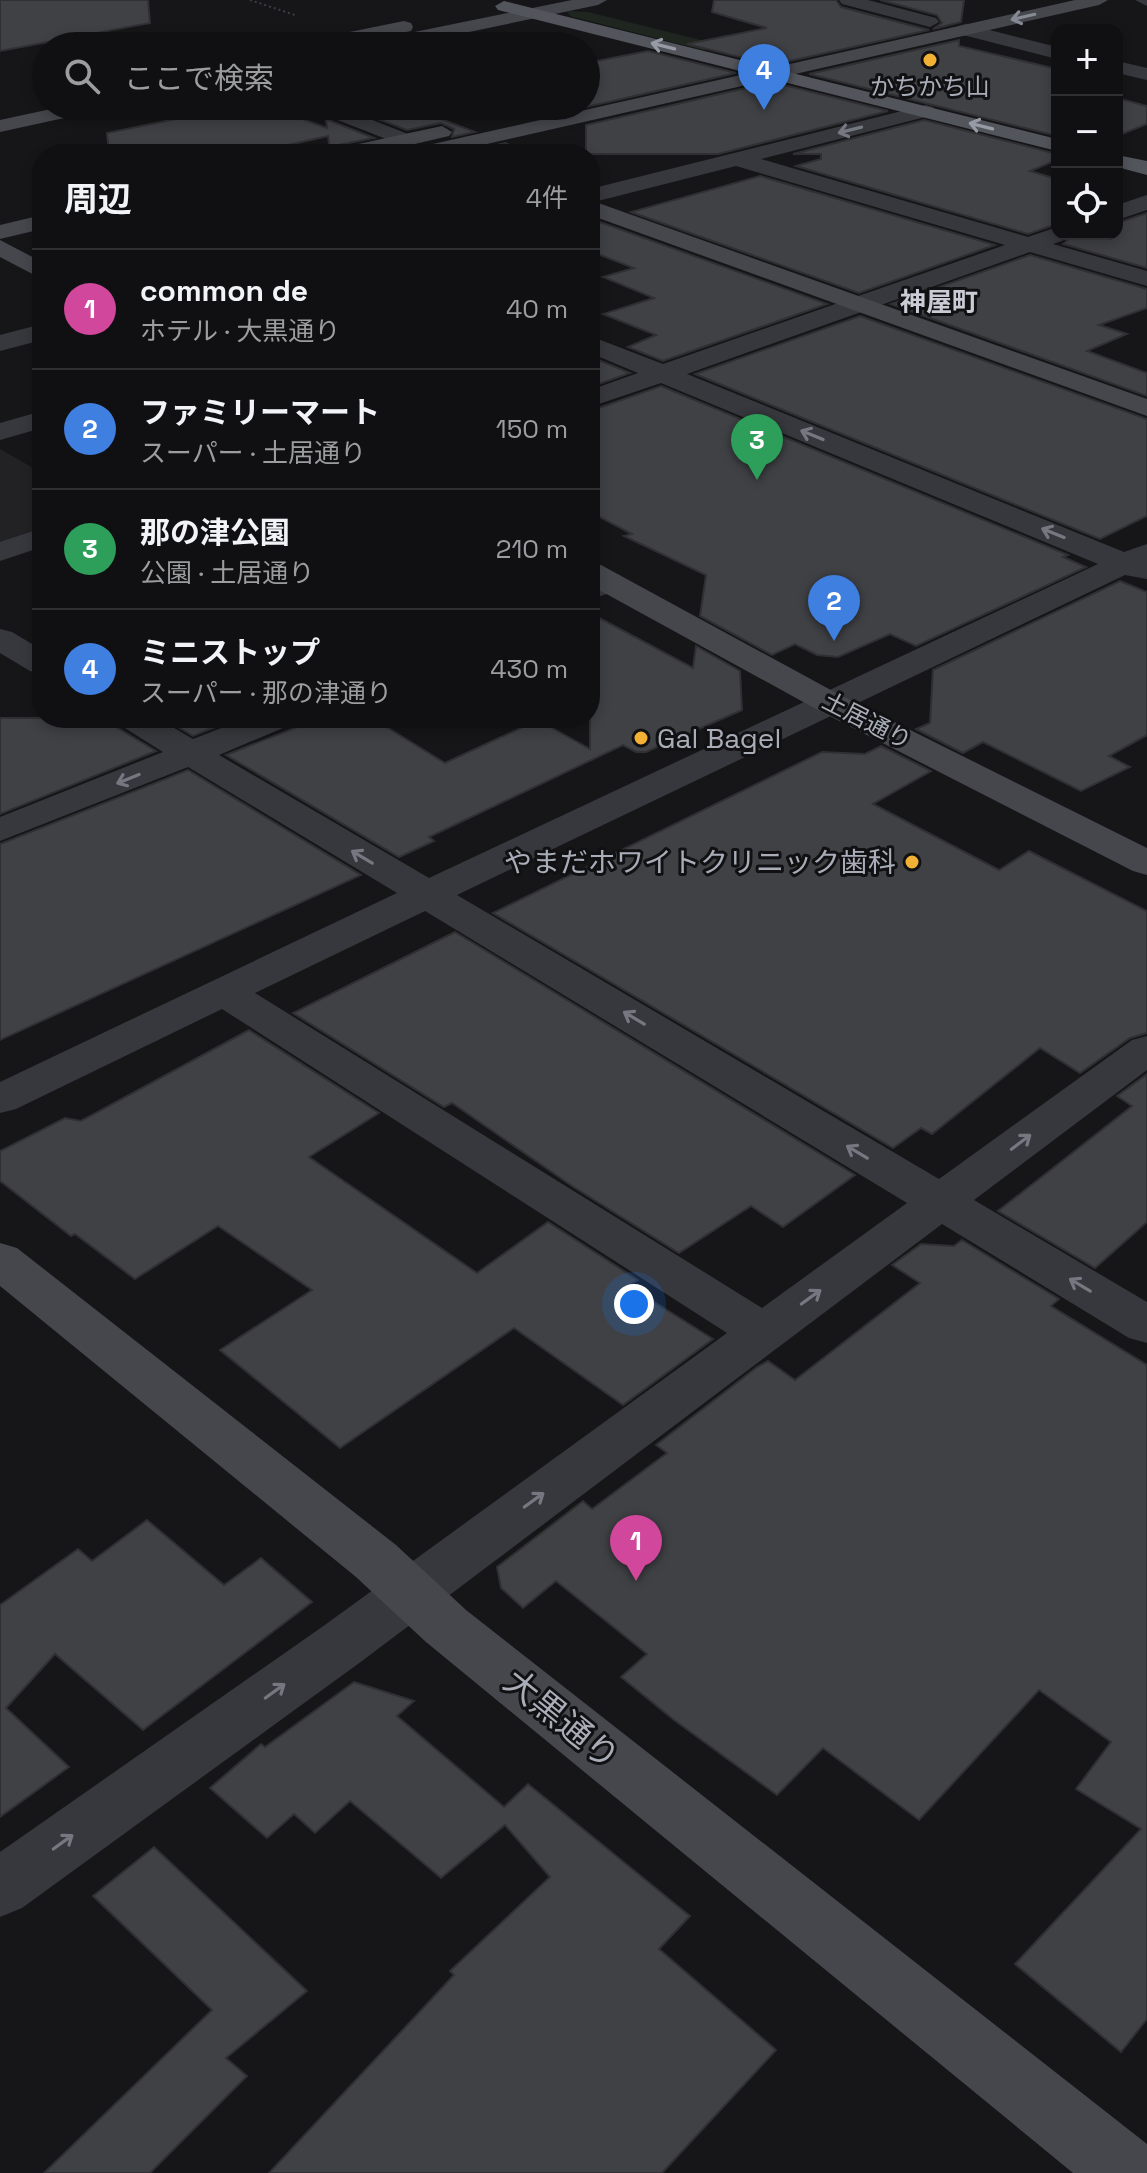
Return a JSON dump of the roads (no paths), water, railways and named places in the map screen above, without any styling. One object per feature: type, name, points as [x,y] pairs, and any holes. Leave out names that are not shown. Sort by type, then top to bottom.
[{"type":"main road","points":[[504,6],[532,7],[739,65],[1051,143]]},
{"type":"main road","points":[[782,52],[863,72]]},
{"type":"main road","points":[[1123,162],[1147,168]]},
{"type":"street","points":[[848,0],[930,22]]},
{"type":"street","points":[[600,96],[1018,0]]},
{"type":"street","points":[[600,111],[1099,0]]},
{"type":"street","points":[[431,32],[532,7],[593,3]]},
{"type":"street","points":[[378,32],[504,6]]},
{"type":"street","points":[[966,30],[1051,51]]},
{"type":"street","points":[[1123,68],[1147,74]]},
{"type":"street","points":[[0,111],[32,104]]},
{"type":"street","points":[[600,193],[926,111]]},
{"type":"street","points":[[0,126],[32,119]]},
{"type":"street","points":[[353,120],[412,144]]},
{"type":"street","points":[[439,144],[512,120]]},
{"type":"street","points":[[447,144],[557,120]]},
{"type":"street","points":[[737,159],[1147,279]]},
{"type":"street","points":[[1123,211],[1147,202]]},
{"type":"street","points":[[600,211],[1147,408]]},
{"type":"street","points":[[1,244],[32,227]]},
{"type":"street","points":[[600,396],[1051,237]]},
{"type":"street","points":[[1,244],[32,241]]},
{"type":"street","points":[[1,244],[32,265]]},
{"type":"street","points":[[0,343],[32,335]]},
{"type":"street","points":[[600,348],[1140,563]]},
{"type":"street","points":[[0,432],[32,422]]},
{"type":"street","points":[[0,552],[32,541]]},
{"type":"street","points":[[0,1099],[828,702],[1140,563]]},
{"type":"street","name":"土居通り","points":[[600,583],[1147,863]]},
{"type":"street","points":[[0,639],[29,660]]},
{"type":"street","points":[[148,728],[1147,1325]]},
{"type":"street","points":[[0,830],[254,728]]},
{"type":"street","points":[[224,992],[763,1332]]},
{"type":"street","points":[[0,1888],[409,1592],[1147,1049]]},
{"type":"street","name":"大黒通り","points":[[0,1260],[376,1561],[446,1626],[1128,2173]]},
{"type":"place","name":"かちかち山","points":[[930,60]]},
{"type":"place","name":"ミニストップ","points":[[764,110]]},
{"type":"place","name":"那の津公園","points":[[757,480]]},
{"type":"place","name":"ファミリーマート","points":[[834,641]]},
{"type":"place","name":"Gal Bagel","points":[[641,738]]},
{"type":"place","name":"やまだホワイトクリニック歯科","points":[[912,862]]},
{"type":"place","name":"common de","points":[[636,1581]]},
{"type":"district","name":"神屋町","points":[[939,302]]}]
